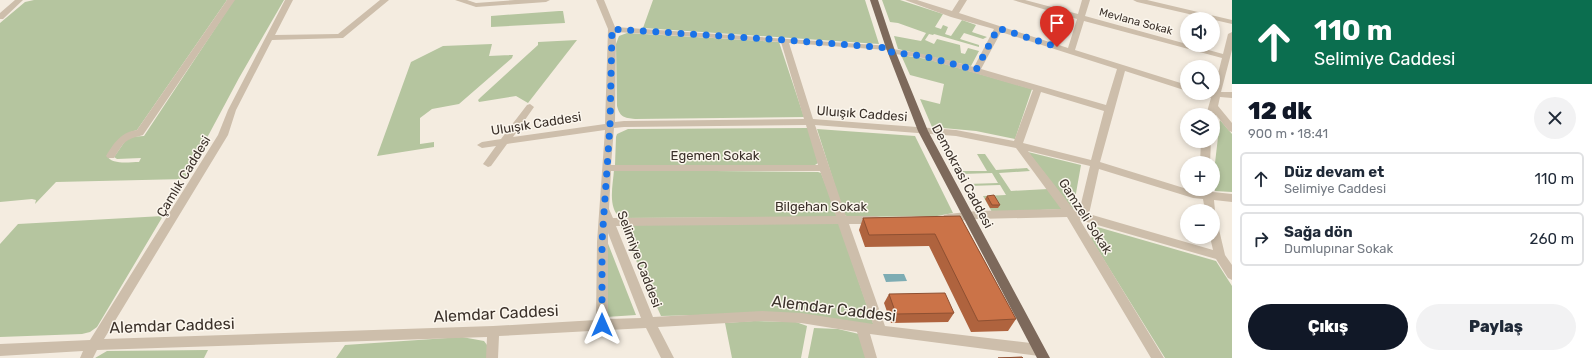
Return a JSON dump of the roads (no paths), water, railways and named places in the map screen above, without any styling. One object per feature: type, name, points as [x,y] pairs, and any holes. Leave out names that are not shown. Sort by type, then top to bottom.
[{"type":"main road","name":"Demokrasi Caddesi","points":[[874,0],[890,50],[923,131],[1041,354]]},
{"type":"street","points":[[0,17],[19,0]]},
{"type":"street","points":[[111,156],[124,137],[134,133],[140,133],[231,0]]},
{"type":"street","name":"Çamlık Caddesi","points":[[86,358],[223,135],[232,110],[289,0]]},
{"type":"street","points":[[269,38],[340,36],[385,0]]},
{"type":"street","points":[[458,0],[478,2],[546,0]]},
{"type":"street","name":"Selimiye Caddesi","points":[[600,0],[612,29],[610,125],[604,209],[649,322],[668,358]]},
{"type":"street","points":[[909,0],[1180,86]]},
{"type":"street","points":[[954,14],[963,0]]},
{"type":"street","name":"Mevlana Sokak","points":[[1017,0],[1226,57]]},
{"type":"street","points":[[1072,52],[1086,0]]},
{"type":"street","points":[[1137,0],[1232,22]]},
{"type":"street","points":[[976,70],[998,28]]},
{"type":"street","points":[[612,29],[784,40],[890,50],[923,56],[976,70],[1109,108]]},
{"type":"street","points":[[1232,34],[1214,103],[1232,129]]},
{"type":"street","points":[[784,40],[811,122],[824,168],[881,331]]},
{"type":"street","points":[[1084,217],[1094,164],[1122,67]]},
{"type":"street","points":[[1018,144],[1038,88]]},
{"type":"street","points":[[1214,103],[1232,95]]},
{"type":"street","points":[[488,164],[530,107]]},
{"type":"street","name":"Uluışık Caddesi","points":[[482,145],[610,125],[811,122],[975,136],[1018,144],[1094,164],[1180,191]]},
{"type":"street","name":"Gamzeli Sokak","points":[[1018,144],[1070,212],[1158,358]]},
{"type":"street","name":"Egemen Sokak","points":[[606,168],[824,168]]},
{"type":"street","name":"Uluışık Caddesi","points":[[1220,196],[1232,198]]},
{"type":"street","points":[[602,325],[602,242],[604,209]]},
{"type":"street","points":[[938,218],[1070,212],[1226,262]]},
{"type":"street","name":"Bilgehan Sokak","points":[[609,222],[889,220]]},
{"type":"street","points":[[1220,244],[1232,275]]},
{"type":"street","name":"Alemdar Caddesi","points":[[0,350],[94,345],[493,331],[649,322],[778,317],[801,318],[1041,354]]},
{"type":"street","points":[[862,328],[872,358]]},
{"type":"street","points":[[492,358],[493,331]]},
{"type":"water","points":[[883,274],[904,274],[907,281],[886,282]]}]
